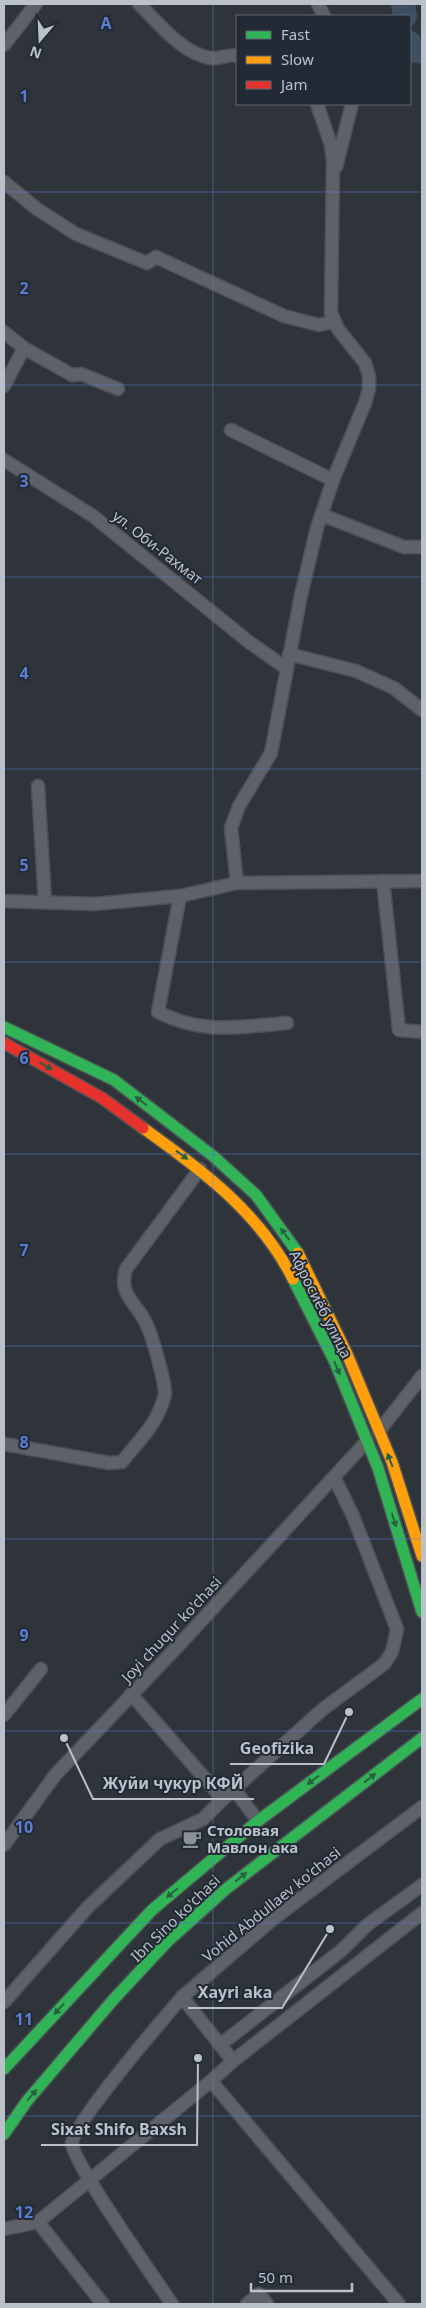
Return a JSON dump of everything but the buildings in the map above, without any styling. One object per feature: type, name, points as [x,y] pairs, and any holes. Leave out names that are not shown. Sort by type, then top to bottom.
[{"type":"main road","name":"Афросиёб улица","points":[[4,1027],[114,1080],[213,1156],[256,1195],[296,1250],[347,1354],[392,1462],[422,1556]]},
{"type":"main road","name":"Афросиёб улица","points":[[4,1043],[102,1098],[200,1168],[242,1207],[282,1257],[335,1362],[378,1468],[422,1612]]},
{"type":"main road","name":"Ibn Sino ko'chasi","points":[[5,2064],[152,1910],[258,1821],[422,1699]]},
{"type":"main road","name":"Ibn Sino ko'chasi","points":[[4,2134],[33,2094],[113,2000],[167,1942],[226,1889],[422,1738]]},
{"type":"street","points":[[4,45],[36,4]]},
{"type":"street","points":[[139,4],[180,44],[198,56],[216,60],[233,54],[236,56]]},
{"type":"street","points":[[237,883],[231,828],[239,806],[271,753],[303,585],[333,480],[369,389],[369,376],[365,363],[333,322],[329,303],[333,178],[331,144],[317,105]]},
{"type":"street","points":[[333,178],[352,105]]},
{"type":"street","points":[[4,182],[36,209],[85,238],[147,264],[156,257],[284,316],[319,324],[333,322]]},
{"type":"street","points":[[4,332],[24,348],[72,375],[81,374],[118,389]]},
{"type":"street","points":[[4,386],[24,348]]},
{"type":"street","points":[[231,430],[333,480]]},
{"type":"street","name":"ул. Оби-Рахмат","points":[[4,460],[92,516],[249,642],[286,668]]},
{"type":"street","points":[[322,515],[404,547],[422,547]]},
{"type":"street","points":[[289,654],[356,671],[394,688],[422,710]]},
{"type":"street","points":[[38,786],[45,902]]},
{"type":"street","points":[[383,881],[399,1030],[422,1032]]},
{"type":"street","points":[[4,900],[94,904],[180,896],[237,883],[422,881]]},
{"type":"street","points":[[180,896],[158,1012],[173,1020],[216,1030],[287,1023]]},
{"type":"street","points":[[4,1444],[109,1462],[122,1462],[150,1426],[160,1411],[165,1394],[153,1338],[145,1321],[125,1292],[123,1279],[126,1269],[200,1168]]},
{"type":"street","points":[[379,1431],[422,1376]]},
{"type":"street","name":"Joyi chuqur ko'chasi","points":[[4,1845],[56,1774],[178,1646],[367,1441]]},
{"type":"street","points":[[4,2002],[88,1908],[160,1839],[203,1819],[223,1798],[323,1709],[384,1664],[392,1652],[397,1629],[353,1516],[334,1477]]},
{"type":"street","points":[[4,1715],[41,1668]]},
{"type":"street","points":[[131,1694],[223,1798]]},
{"type":"street","points":[[234,1790],[258,1821]]},
{"type":"street","name":"Vohid Abdullaev ko'chasi","points":[[172,2304],[76,2156],[72,2142],[77,2130],[112,2082],[182,1997],[273,1919],[422,1807]]},
{"type":"street","points":[[220,2045],[342,1950],[367,1925],[422,1885]]},
{"type":"street","points":[[4,2229],[38,2222],[211,2081],[233,2060],[422,1913]]},
{"type":"street","points":[[182,1997],[233,2060]]},
{"type":"street","points":[[211,2081],[399,2304]]},
{"type":"street","points":[[38,2222],[103,2304]]},
{"type":"street","points":[[247,2304],[259,2294],[267,2304]]},
{"type":"waterway","points":[[403,4],[405,15]]},
{"type":"waterway","points":[[411,50],[422,52]]},
{"type":"traffic: fast","points":[[4,1027],[114,1080],[213,1156],[256,1195],[298,1253]]},
{"type":"traffic: fast","points":[[293,1279],[335,1362],[378,1468],[422,1612]]},
{"type":"traffic: fast","points":[[4,2069],[152,1910],[258,1821],[422,1699]]},
{"type":"traffic: fast","points":[[4,2134],[27,2101],[113,2000],[167,1942],[226,1889],[422,1738]]},
{"type":"traffic: slow","points":[[143,1128],[208,1177],[247,1213],[280,1255],[293,1279]]},
{"type":"traffic: slow","points":[[298,1253],[347,1354],[392,1462],[422,1556]]},
{"type":"traffic: jam","points":[[4,1043],[102,1098],[143,1128]]},
{"type":"place","name":"Geofizika","points":[[349,1712]]},
{"type":"place","name":"Жуйи чукур КФЙ","points":[[64,1738]]},
{"type":"place","name":"Столовая Мавлон ака","points":[[192,1839]]},
{"type":"place","name":"Xayri aka","points":[[330,1929]]},
{"type":"place","name":"Sixat Shifo Baxsh","points":[[198,2058]]}]
